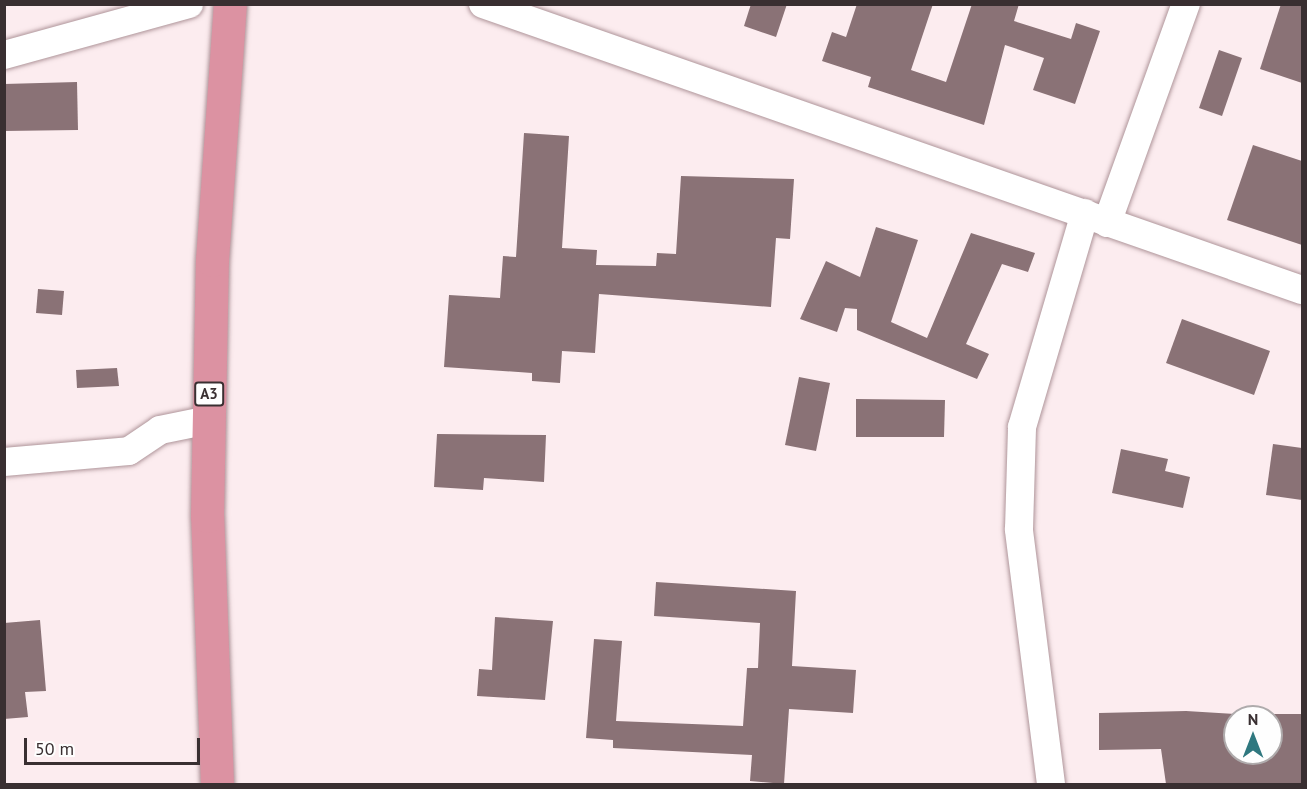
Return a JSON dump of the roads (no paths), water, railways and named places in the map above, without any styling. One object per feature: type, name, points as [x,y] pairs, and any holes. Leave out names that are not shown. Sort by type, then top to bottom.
[{"type":"highway","name":"A3","points":[[217,784],[207,516],[208,420],[212,260],[230,4]]},
{"type":"street","points":[[4,55],[189,4]]},
{"type":"street","points":[[483,4],[1302,290]]},
{"type":"street","points":[[1051,784],[1019,530],[1023,427],[1096,218],[1186,4]]},
{"type":"street","points":[[4,462],[129,450],[160,430],[208,420]]}]
